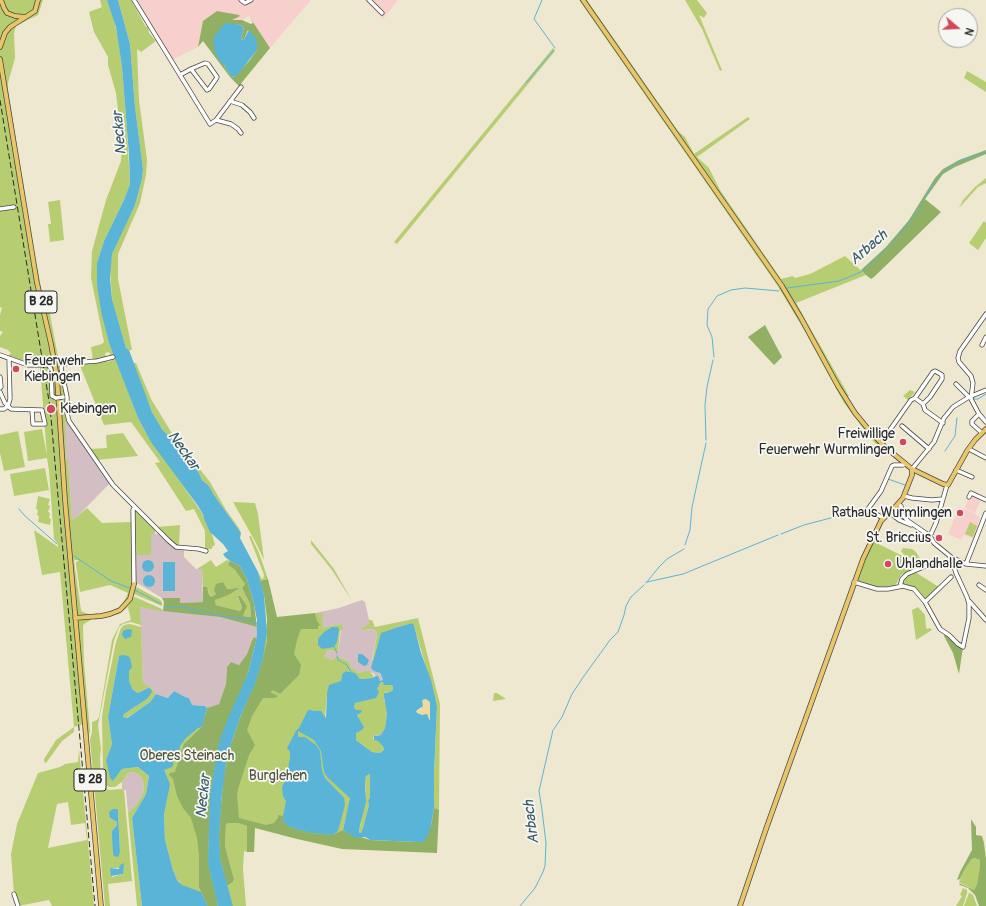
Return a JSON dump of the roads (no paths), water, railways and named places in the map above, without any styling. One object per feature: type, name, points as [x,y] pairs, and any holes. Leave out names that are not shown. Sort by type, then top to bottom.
[{"type":"main road","points":[[2,0],[4,8],[8,12],[15,16],[25,18]]},
{"type":"main road","points":[[0,47],[5,33],[10,27],[35,11],[38,0]]},
{"type":"main road","points":[[583,0],[777,278],[844,396],[865,426],[912,469],[944,485],[951,482],[956,470],[969,449],[984,431]]},
{"type":"main road","name":"B 28","points":[[0,58],[37,283],[57,377],[60,407],[62,468],[101,906]]},
{"type":"main road","points":[[740,906],[854,582],[871,540],[883,518],[904,496],[912,475],[912,469]]},
{"type":"main road","points":[[75,618],[101,616],[120,610],[130,599],[134,586]]},
{"type":"street","points":[[134,0],[210,124],[216,120],[241,87]]},
{"type":"street","points":[[241,0],[245,3],[251,0]]},
{"type":"street","points":[[369,0],[382,13]]},
{"type":"street","points":[[180,75],[191,69],[205,63],[208,64],[217,77],[209,89],[206,90],[191,69]]},
{"type":"street","points":[[230,101],[242,105],[254,118]]},
{"type":"street","points":[[216,120],[231,124],[241,133]]},
{"type":"street","points":[[0,209],[14,207]]},
{"type":"street","points":[[970,396],[973,383],[971,376],[959,362],[958,358],[960,351],[986,314]]},
{"type":"street","points":[[982,345],[986,337]]},
{"type":"street","points":[[0,355],[28,365],[48,364],[51,370],[52,396],[56,398],[65,397]]},
{"type":"street","points":[[114,357],[97,361],[64,364],[61,368],[69,421],[107,478],[176,547],[206,551]]},
{"type":"street","points":[[0,409],[4,409],[8,406],[10,399],[10,358]]},
{"type":"street","points":[[881,442],[910,400],[914,398],[935,371],[941,374],[942,379],[930,397],[923,404]]},
{"type":"street","points":[[0,377],[0,388]]},
{"type":"street","points":[[956,384],[970,396],[979,414],[986,422]]},
{"type":"street","points":[[912,469],[934,442],[944,418],[953,407],[970,396],[986,390]]},
{"type":"street","points":[[0,392],[4,403],[11,410],[32,410],[42,410],[44,412],[44,424],[33,424],[32,410]]},
{"type":"street","points":[[914,398],[923,404],[926,410],[943,422]]},
{"type":"street","points":[[979,414],[972,421],[972,423],[984,431]]},
{"type":"street","points":[[902,426],[928,449]]},
{"type":"street","points":[[969,449],[986,458]]},
{"type":"street","points":[[883,518],[876,514],[865,514],[881,491],[892,466],[906,464]]},
{"type":"street","points":[[956,470],[972,476]]},
{"type":"street","points":[[930,536],[936,523],[947,485]]},
{"type":"street","points":[[969,497],[971,493],[986,500]]},
{"type":"street","points":[[904,496],[932,500],[942,499]]},
{"type":"street","points":[[898,504],[901,506],[902,514],[912,524],[930,536],[934,542],[952,557],[966,564],[986,566]]},
{"type":"street","points":[[134,586],[133,510],[135,507]]},
{"type":"street","points":[[889,512],[899,520],[912,524]]},
{"type":"street","points":[[966,564],[986,513]]},
{"type":"street","points":[[952,557],[957,578],[968,600],[986,620]]},
{"type":"street","points":[[900,586],[902,579],[907,574],[928,565]]},
{"type":"street","points":[[925,602],[951,577]]},
{"type":"street","points":[[854,582],[880,589],[900,586],[906,586],[914,589],[925,602],[940,629],[963,647],[969,618],[968,600]]},
{"type":"street","points":[[979,585],[986,590]]},
{"type":"street","points":[[14,894],[18,906]]},
{"type":"water","points":[[107,0],[118,0],[130,44],[135,107],[143,169],[135,205],[112,254],[110,278],[112,299],[126,348],[129,350],[152,412],[162,429],[175,443],[176,447],[187,460],[191,461],[202,480],[209,486],[241,533],[240,538],[258,572],[264,595],[267,632],[263,658],[255,684],[241,715],[231,744],[226,764],[222,793],[219,835],[220,858],[233,906],[218,906],[208,864],[210,794],[219,742],[248,673],[257,637],[257,620],[247,579],[239,565],[225,557],[223,554],[228,551],[210,532],[204,516],[198,506],[151,442],[138,418],[109,343],[101,311],[97,285],[97,263],[104,241],[130,184],[122,67],[116,27]]},
{"type":"water","points":[[225,23],[237,24],[244,27],[241,38],[242,40],[249,30],[257,40],[257,50],[234,77],[231,76],[224,66],[227,64],[223,65],[216,55],[214,47],[213,38]]},
{"type":"water","points":[[148,560],[152,562],[154,566],[152,570],[148,572],[144,570],[142,566],[144,562]]},
{"type":"water","points":[[163,562],[175,562],[175,591],[163,591]]},
{"type":"water","points":[[149,575],[153,577],[155,581],[153,585],[149,587],[145,585],[143,581],[145,577]]},
{"type":"water","points":[[412,623],[414,625],[421,653],[431,680],[437,706],[434,808],[428,835],[424,842],[370,840],[365,837],[356,838],[343,830],[350,798],[328,778],[324,772],[321,751],[314,740],[298,731],[298,737],[305,737],[316,745],[320,751],[322,771],[325,778],[344,798],[345,805],[338,831],[332,835],[312,833],[292,828],[284,823],[283,816],[286,801],[283,796],[282,787],[286,779],[290,758],[290,752],[287,748],[308,710],[321,711],[326,718],[327,693],[329,685],[341,681],[342,674],[346,671],[355,673],[360,679],[378,676],[380,681],[383,680],[380,673],[371,668],[381,633]],"holes":[[[383,682],[384,685],[392,685],[393,687],[393,690],[384,693],[387,714],[385,728],[381,735],[374,736],[374,740],[378,741],[383,746],[384,750],[380,753],[372,752],[356,740],[356,733],[364,727],[357,715],[362,712],[361,710],[356,710],[354,707],[355,703],[376,698],[379,692],[377,689],[380,683]],[[426,699],[430,702],[430,721],[427,714],[422,715],[416,711],[423,706],[422,700]],[[370,774],[370,797],[363,828],[361,833],[359,833],[366,802],[366,776]]]},
{"type":"water","points":[[332,627],[338,627],[339,630],[337,642],[334,647],[322,649],[318,645],[318,639],[324,632]]},
{"type":"water","points":[[128,629],[132,630],[131,637],[125,639],[122,635],[123,631]]},
{"type":"water","points":[[358,654],[362,654],[369,660],[367,665],[364,666],[358,662]]},
{"type":"water","points":[[123,655],[130,658],[132,667],[129,671],[129,681],[133,690],[138,693],[148,688],[151,689],[152,692],[147,699],[124,714],[123,717],[127,718],[136,712],[150,702],[156,694],[168,698],[174,691],[189,698],[192,705],[205,706],[207,708],[202,727],[198,728],[186,738],[180,746],[179,754],[174,754],[173,766],[164,770],[170,784],[164,815],[165,840],[177,880],[182,885],[201,892],[208,906],[142,906],[132,818],[146,794],[149,776],[138,767],[122,769],[113,781],[110,778],[106,760],[112,744],[108,717],[119,656]]},
{"type":"water","points":[[113,809],[117,809],[118,811],[120,852],[119,856],[117,857],[114,856],[113,853],[112,831],[117,825],[117,822],[110,818],[109,812]]},
{"type":"water","points":[[124,863],[123,874],[111,876],[110,868],[119,869],[120,865]]},
{"type":"waterway","points":[[542,0],[534,19],[555,48]]},
{"type":"waterway","points":[[526,83],[554,50]]},
{"type":"waterway","name":"Arbach","points":[[944,171],[959,161],[986,152]]},
{"type":"waterway","name":"Arbach","points":[[925,198],[933,184],[942,173]]},
{"type":"waterway","name":"Arbach","points":[[787,288],[839,281],[861,272],[891,244],[919,210],[924,200]]},
{"type":"waterway","name":"Arbach","points":[[714,357],[712,337],[707,325],[708,309],[717,296],[731,290],[745,288],[779,291]]},
{"type":"waterway","name":"Arbach","points":[[706,440],[705,405],[713,360]]},
{"type":"waterway","points":[[974,399],[978,399],[986,394]]},
{"type":"waterway","points":[[945,451],[955,436],[957,418]]},
{"type":"waterway","name":"Arbach","points":[[685,545],[690,530],[692,507],[706,443]]},
{"type":"waterway","points":[[888,479],[905,485]]},
{"type":"waterway","points":[[19,509],[57,544]]},
{"type":"waterway","points":[[781,534],[804,525],[846,514]]},
{"type":"waterway","points":[[647,582],[683,574],[778,535]]},
{"type":"waterway","name":"Arbach","points":[[646,583],[667,559],[684,549]]},
{"type":"waterway","points":[[74,556],[111,581],[132,589]]},
{"type":"waterway","name":"Arbach","points":[[554,729],[562,717],[572,694],[610,640],[618,632],[626,606],[631,597],[644,585]]},
{"type":"waterway","points":[[135,590],[161,604]]},
{"type":"waterway","points":[[165,607],[182,607],[221,616],[246,619],[258,624]]},
{"type":"waterway","points":[[334,647],[337,653]]},
{"type":"waterway","points":[[337,656],[338,660],[347,665],[351,672]]},
{"type":"waterway","name":"Arbach","points":[[520,906],[535,888],[545,866],[546,843],[539,791],[553,730]]},
{"type":"railway","points":[[0,100],[50,407],[95,906]]},
{"type":"place","name":"Feuerwehr Kiebingen","points":[[16,369]]},
{"type":"place","name":"Kiebingen","points":[[51,409]]},
{"type":"place","name":"Freiwillige Feuerwehr Wurmlingen","points":[[903,442]]},
{"type":"place","name":"Rathaus Wurmlingen","points":[[960,513]]},
{"type":"place","name":"St. Briccius","points":[[939,538]]},
{"type":"place","name":"Uhlandhalle","points":[[888,564]]},
{"type":"water label","name":"Neckar","points":[[120,133]]},
{"type":"water label","name":"Neckar","points":[[183,451]]},
{"type":"water label","name":"Neckar","points":[[204,796]]},
{"type":"park label","name":"Oberes Steinach","points":[[187,756]]},
{"type":"park label","name":"Burglehen","points":[[278,776]]}]
